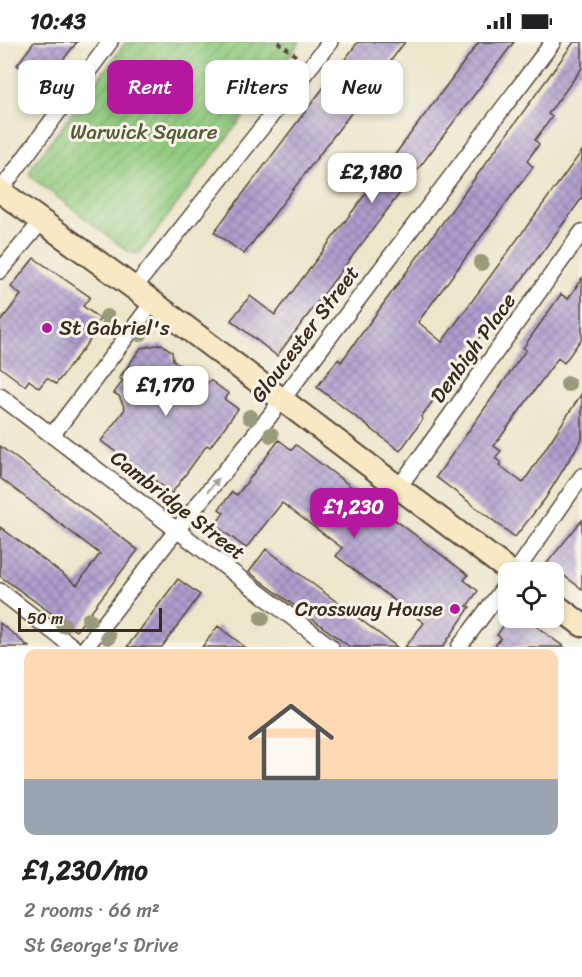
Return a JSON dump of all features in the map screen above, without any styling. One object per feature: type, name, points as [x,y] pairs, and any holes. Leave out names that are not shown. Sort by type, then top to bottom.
[{"type":"street","points":[[110,42],[0,191],[153,302],[499,562]]},
{"type":"street","points":[[134,288],[330,42]]},
{"type":"street","name":"Gloucester Street","points":[[86,647],[282,399],[553,42]]},
{"type":"street","points":[[0,271],[41,222]]},
{"type":"street","name":"Denbigh Place","points":[[399,488],[582,232]]},
{"type":"street","points":[[53,434],[153,302]]},
{"type":"street","name":"Cambridge Street","points":[[0,396],[331,647]]},
{"type":"street","points":[[522,562],[582,476]]},
{"type":"street","points":[[0,591],[72,647]]},
{"type":"street","points":[[459,647],[498,596]]},
{"type":"street","points":[[564,612],[582,625]]},
{"type":"path","points":[[278,42],[292,52]]},
{"type":"green space","name":"Warwick Square","points":[[126,42],[300,42],[286,60],[205,60],[205,114],[245,114],[138,254],[129,252],[29,174],[33,165],[72,114],[95,114],[95,83],[107,67],[107,114],[193,114],[193,60],[112,60]]},
{"type":"building","points":[[34,42],[77,42],[63,60],[21,60]]},
{"type":"building","points":[[358,42],[405,42],[391,60],[344,60]]},
{"type":"building","points":[[479,42],[514,42],[277,356],[231,320],[250,296],[275,315]]},
{"type":"building","points":[[574,42],[582,42],[582,68],[548,114],[552,117],[535,140],[539,144],[527,161],[533,167],[418,322],[442,342],[582,151],[582,198],[421,417],[423,419],[400,451],[317,387],[338,359],[341,362]]},
{"type":"building","points":[[321,91],[321,114],[350,114],[244,254],[214,232],[303,114],[309,114],[309,107]]},
{"type":"building","name":"St Gabriel's","points":[[34,258],[90,297],[83,306],[100,319],[89,333],[93,336],[56,384],[47,378],[39,388],[29,380],[25,386],[0,367],[0,322],[21,295],[11,287]]},
{"type":"building","points":[[582,278],[582,338],[564,363],[558,358],[494,446],[501,451],[495,458],[501,463],[499,465],[523,483],[582,393],[582,439],[545,499],[515,537],[436,477],[526,350],[523,348],[561,294],[568,299]]},
{"type":"building","points":[[162,344],[172,352],[173,360],[205,386],[210,380],[229,394],[224,399],[238,409],[210,447],[207,445],[172,493],[101,441],[125,409],[119,396],[114,393],[123,381],[119,378],[141,348]]},
{"type":"building","points":[[279,440],[292,450],[296,445],[468,575],[464,580],[478,591],[443,647],[405,647],[424,623],[336,556],[342,548],[282,503],[246,548],[215,525],[224,513],[219,509],[232,492],[237,495]]},
{"type":"building","points":[[0,446],[138,550],[76,631],[0,576],[0,527],[77,585],[100,554],[0,478]]},
{"type":"building","points":[[582,520],[582,589],[564,576],[564,562],[548,562]]},
{"type":"building","points":[[266,549],[397,647],[350,647],[249,572]]},
{"type":"building","points":[[178,579],[200,595],[162,647],[127,647]]},
{"type":"building","points":[[0,623],[29,647],[0,647]]},
{"type":"building","points":[[218,626],[245,647],[202,647]]},
{"type":"building","points":[[502,628],[538,628],[564,647],[494,647],[501,638],[497,635]]},
{"type":"place","name":"St Gabriel's","points":[[47,328]]},
{"type":"place","name":"Crossway House","points":[[455,609]]}]
